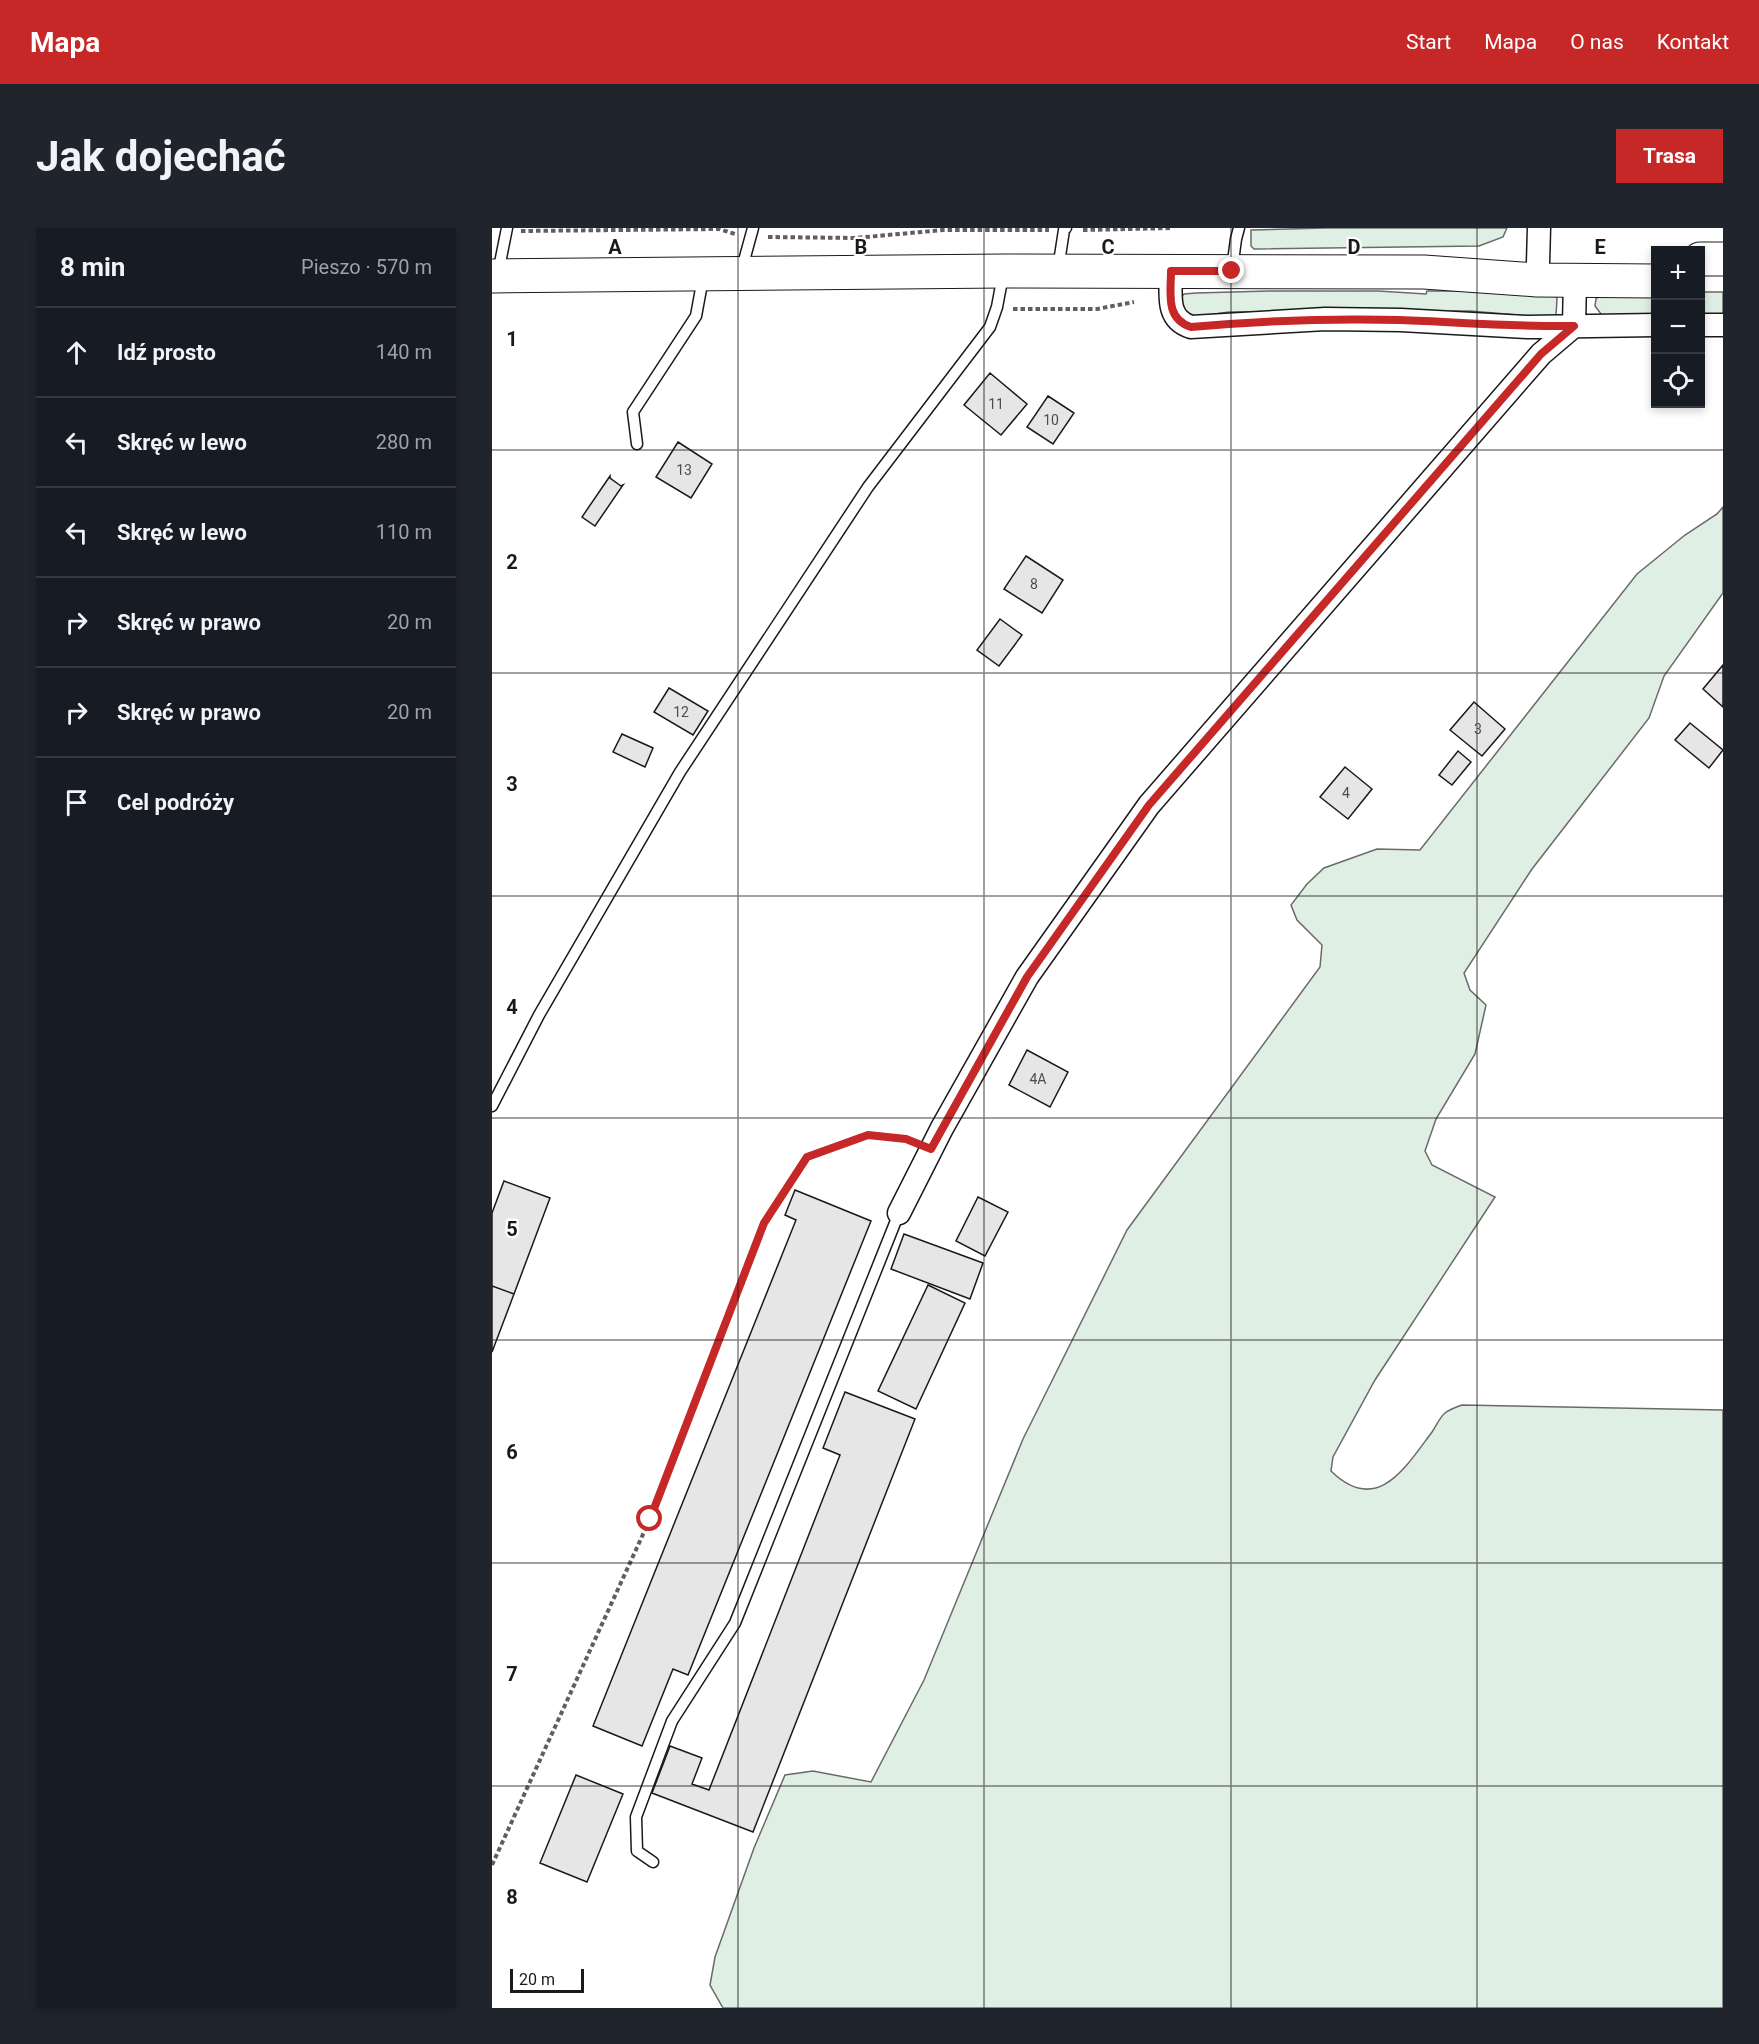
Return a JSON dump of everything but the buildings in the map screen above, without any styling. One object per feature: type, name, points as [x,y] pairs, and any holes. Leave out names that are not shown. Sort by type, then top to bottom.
[{"type":"main road","points":[[1705,259],[1723,259]]},
{"type":"main road","points":[[1424,272],[1538,263],[1651,260]]},
{"type":"main road","points":[[495,276],[1232,271],[1424,272],[1537,280],[1651,281]]},
{"type":"main road","points":[[1705,281],[1723,281]]},
{"type":"street","points":[[1538,263],[1539,228]]},
{"type":"street","points":[[1171,271],[1171,304],[1174,315],[1180,324],[1191,327],[1325,319],[1401,320],[1527,327],[1651,325]]},
{"type":"street","points":[[899,1213],[931,1149],[1027,977],[1149,805],[1541,354],[1574,326],[1575,279]]},
{"type":"street","points":[[1705,325],[1723,325]]},
{"type":"lane","points":[[741,274],[753,228]]},
{"type":"lane","points":[[1232,271],[1239,228]]},
{"type":"lane","points":[[1058,272],[1065,229]]},
{"type":"lane","points":[[495,276],[506,230]]},
{"type":"lane","points":[[492,1106],[539,1015],[680,772],[868,487],[990,327],[998,307],[1004,271]]},
{"type":"lane","points":[[638,444],[633,412],[696,316],[704,275]]},
{"type":"lane","points":[[653,1862],[637,1851],[636,1817],[672,1721],[735,1623],[899,1213]]},
{"type":"path","points":[[506,230],[718,229],[750,240],[767,237],[855,238],[943,230],[1172,228]]},
{"type":"path","points":[[492,1865],[650,1519],[764,1223],[807,1157],[868,1135],[906,1139],[931,1149]]},
{"type":"green space","points":[[1507,228],[1503,237],[1479,246],[1254,249],[1251,246],[1251,230]]},
{"type":"green space","points":[[1378,291],[1426,294],[1427,291],[1548,291],[1555,293],[1557,299],[1556,315],[1551,318],[1470,311],[1229,312],[1193,317],[1185,313],[1179,300],[1184,294]]},
{"type":"green space","points":[[1705,292],[1723,292],[1723,319],[1705,319]]},
{"type":"green space","points":[[1651,293],[1651,320],[1611,319],[1601,314],[1595,306],[1596,299],[1602,294]]},
{"type":"green space","points":[[1723,507],[1723,593],[1664,676],[1649,718],[1532,869],[1464,973],[1470,990],[1486,1005],[1475,1054],[1436,1119],[1425,1151],[1432,1165],[1495,1197],[1375,1380],[1333,1457],[1331,1471],[1347,1484],[1362,1489],[1376,1488],[1389,1482],[1411,1460],[1443,1415],[1462,1405],[1723,1410],[1723,2008],[723,2008],[710,1985],[715,1957],[754,1848],[785,1775],[813,1771],[871,1782],[924,1680],[1023,1439],[1127,1230],[1320,967],[1322,945],[1297,920],[1291,905],[1307,884],[1324,868],[1377,849],[1420,850],[1637,574],[1685,535],[1717,514]]},
{"type":"route","points":[[650,1519],[764,1223],[807,1157],[868,1135],[906,1139],[931,1149],[1027,977],[1149,805],[1541,354],[1574,326],[1527,327],[1401,320],[1325,319],[1191,327],[1180,324],[1171,304],[1171,271],[1232,271]]}]
